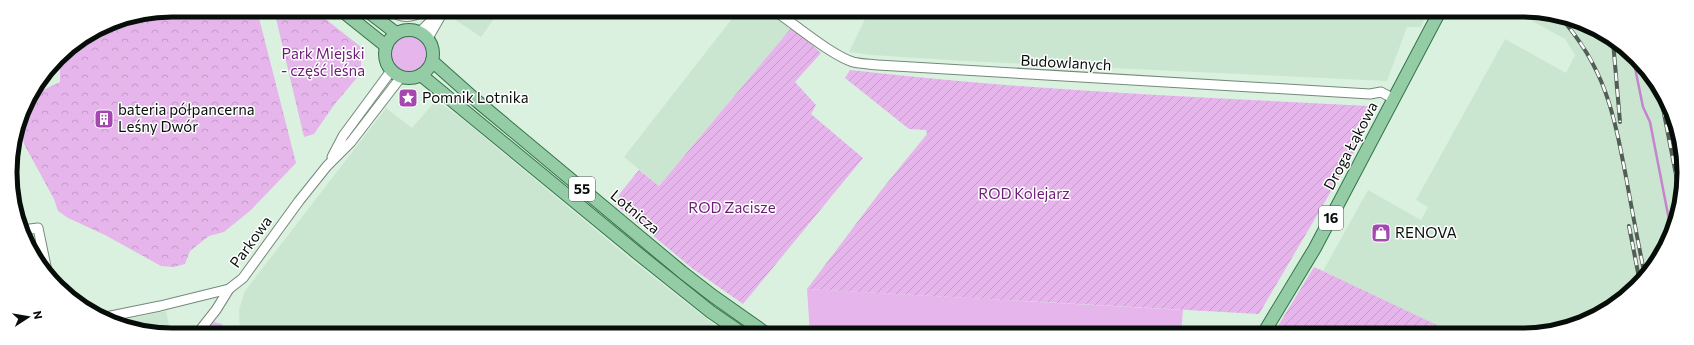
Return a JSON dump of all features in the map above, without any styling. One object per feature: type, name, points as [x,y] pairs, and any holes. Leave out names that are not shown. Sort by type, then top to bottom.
[{"type":"main road","points":[[350,17],[386,46]]},
{"type":"main road","points":[[375,17],[396,33]]},
{"type":"main road","name":"Droga Łąkowa","points":[[1267,328],[1315,248],[1437,17]]},
{"type":"main road","points":[[404,30],[412,30],[424,35],[433,49],[432,61],[426,72],[412,78],[396,74],[385,59],[388,41],[396,33],[404,30]]},
{"type":"main road","name":"Lotnicza","points":[[432,61],[478,102],[676,267],[712,296],[758,328]]},
{"type":"main road","name":"Lotnicza","points":[[421,75],[636,252],[711,312],[735,328]]},
{"type":"street","points":[[424,35],[438,17]]},
{"type":"street","name":"Budowlanych","points":[[784,17],[832,51],[845,59],[855,62],[940,69],[1370,94],[1381,92],[1394,99]]},
{"type":"street","name":"Parkowa","points":[[202,328],[216,310],[229,288],[242,278],[285,218],[327,166],[351,142],[396,74]]},
{"type":"street","points":[[28,229],[38,228],[45,262]]},
{"type":"street","points":[[112,316],[188,300],[229,288]]},
{"type":"shaded area","points":[[451,17],[495,17],[481,37]]},
{"type":"shaded area","points":[[733,17],[776,17],[792,27],[659,186],[624,157]]},
{"type":"shaded area","points":[[866,17],[1425,17],[1421,27],[1407,27],[1387,81],[964,61],[849,52]]},
{"type":"shaded area","points":[[1530,17],[1562,22],[1590,33],[1608,43],[1624,56],[1645,78],[1661,104],[1672,132],[1677,162],[1677,183],[1669,222],[1661,241],[1645,267],[1616,296],[1590,312],[1562,323],[1532,328],[1443,328],[1323,271],[1368,190],[1421,220],[1428,207],[1416,200],[1505,39],[1566,73],[1575,55],[1565,39],[1532,21],[1533,19]]},
{"type":"shaded area","points":[[436,100],[461,118],[633,261],[718,328],[240,328],[239,310],[245,291],[386,108],[412,128]]},
{"type":"shaded area","points":[[166,311],[170,328],[152,327],[123,320]]},
{"type":"green space","name":"Park Miejski - część leśna","points":[[162,17],[259,17],[296,163],[251,210],[224,232],[209,236],[190,251],[185,264],[174,267],[161,266],[105,235],[68,218],[58,211],[54,199],[24,144],[22,132],[33,104],[41,89],[43,90],[60,82],[60,66],[78,49],[104,33],[132,22]]},
{"type":"green space","name":"Park Miejski - część leśna","points":[[276,17],[323,17],[361,47],[361,73],[334,105],[314,134],[304,137]]},
{"type":"green space","name":"ROD Zacisze","points":[[792,27],[821,53],[795,82],[816,105],[811,114],[863,158],[743,304],[693,269],[615,204],[621,192],[639,170],[659,186]]},
{"type":"green space","points":[[409,35],[422,40],[427,53],[422,66],[409,71],[396,66],[391,53],[396,40]]},
{"type":"green space","name":"ROD Kolejarz","points":[[850,70],[1044,88],[1369,106],[1373,110],[1353,154],[1259,314],[807,289],[883,188],[927,134],[926,130],[909,129],[845,78]]},
{"type":"green space","points":[[1314,267],[1443,328],[1277,328]]},
{"type":"green space","points":[[807,289],[1183,310],[1182,328],[810,328]]},
{"type":"green space","points":[[214,322],[222,324],[223,328],[209,328]]},
{"type":"waterway","points":[[1635,67],[1643,107],[1650,122],[1669,221]]},
{"type":"railway","points":[[1565,23],[1588,54],[1612,112],[1622,154],[1643,269]]},
{"type":"railway","points":[[1614,47],[1620,122]]},
{"type":"railway","points":[[1663,109],[1677,180]]},
{"type":"railway","points":[[1629,226],[1638,275]]},
{"type":"place","name":"Pomnik Lotnika","points":[[408,98]]},
{"type":"place","name":"bateria półpancerna Leśny Dwór","points":[[104,119]]},
{"type":"place","name":"RENOVA","points":[[1381,233]]}]
